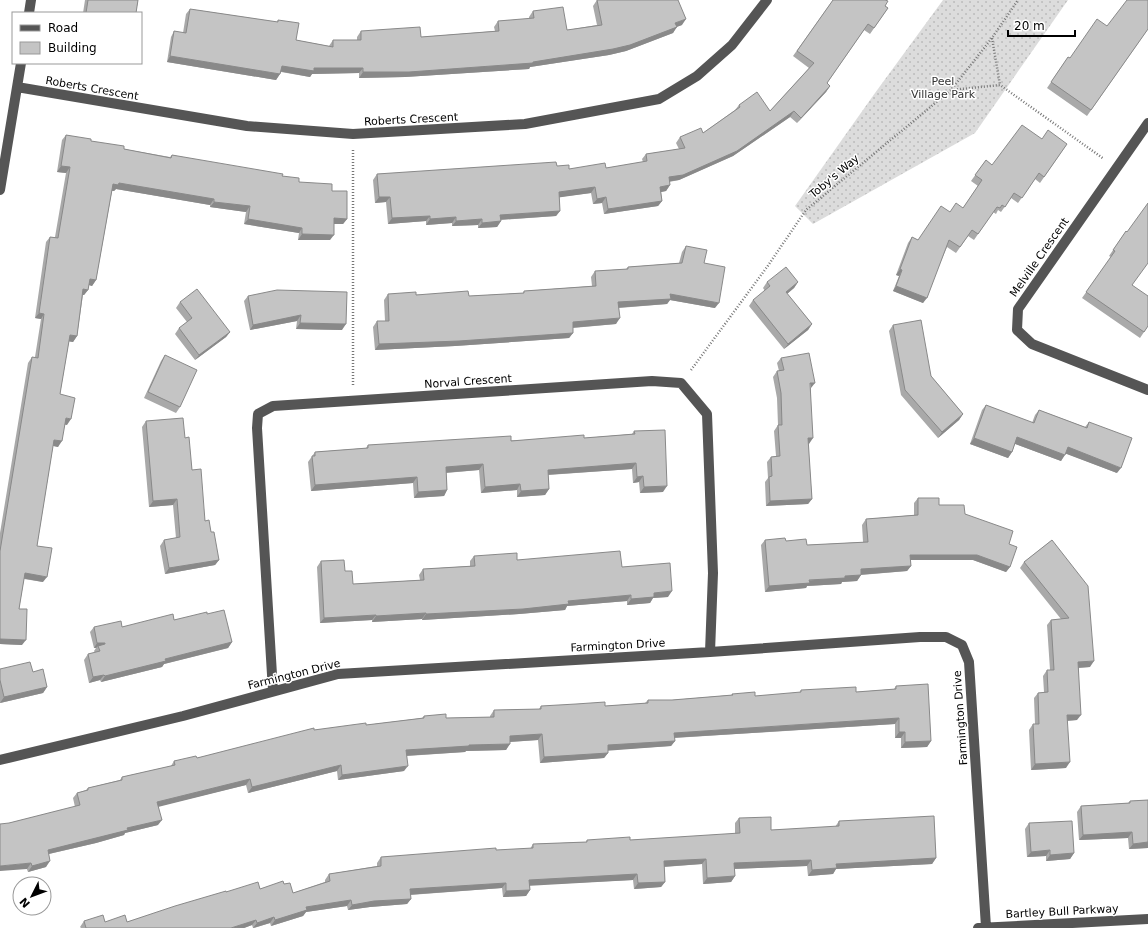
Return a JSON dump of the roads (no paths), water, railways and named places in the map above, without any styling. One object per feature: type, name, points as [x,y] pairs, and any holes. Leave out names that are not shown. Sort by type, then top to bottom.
[{"type":"street","points":[[29,12],[31,0]]},
{"type":"street","name":"Roberts Crescent","points":[[17,87],[247,126],[353,134],[525,124],[660,99],[697,76],[732,45],[767,0]]},
{"type":"street","points":[[0,190],[21,64]]},
{"type":"street","name":"Melville Crescent","points":[[1148,123],[1018,309],[1017,330],[1032,344],[1148,390]]},
{"type":"street","name":"Norval Crescent","points":[[273,691],[257,428],[258,414],[273,406],[652,382],[681,383],[707,414],[713,574],[710,652]]},
{"type":"street","name":"Farmington Drive","points":[[0,760],[183,716],[338,674],[710,652],[920,637],[946,637],[962,645],[969,662],[982,927]]},
{"type":"street","name":"Bartley Bull Parkway","points":[[982,927],[1148,919]]},
{"type":"park label","name":"Peel Village Park","points":[[943,87]]}]
